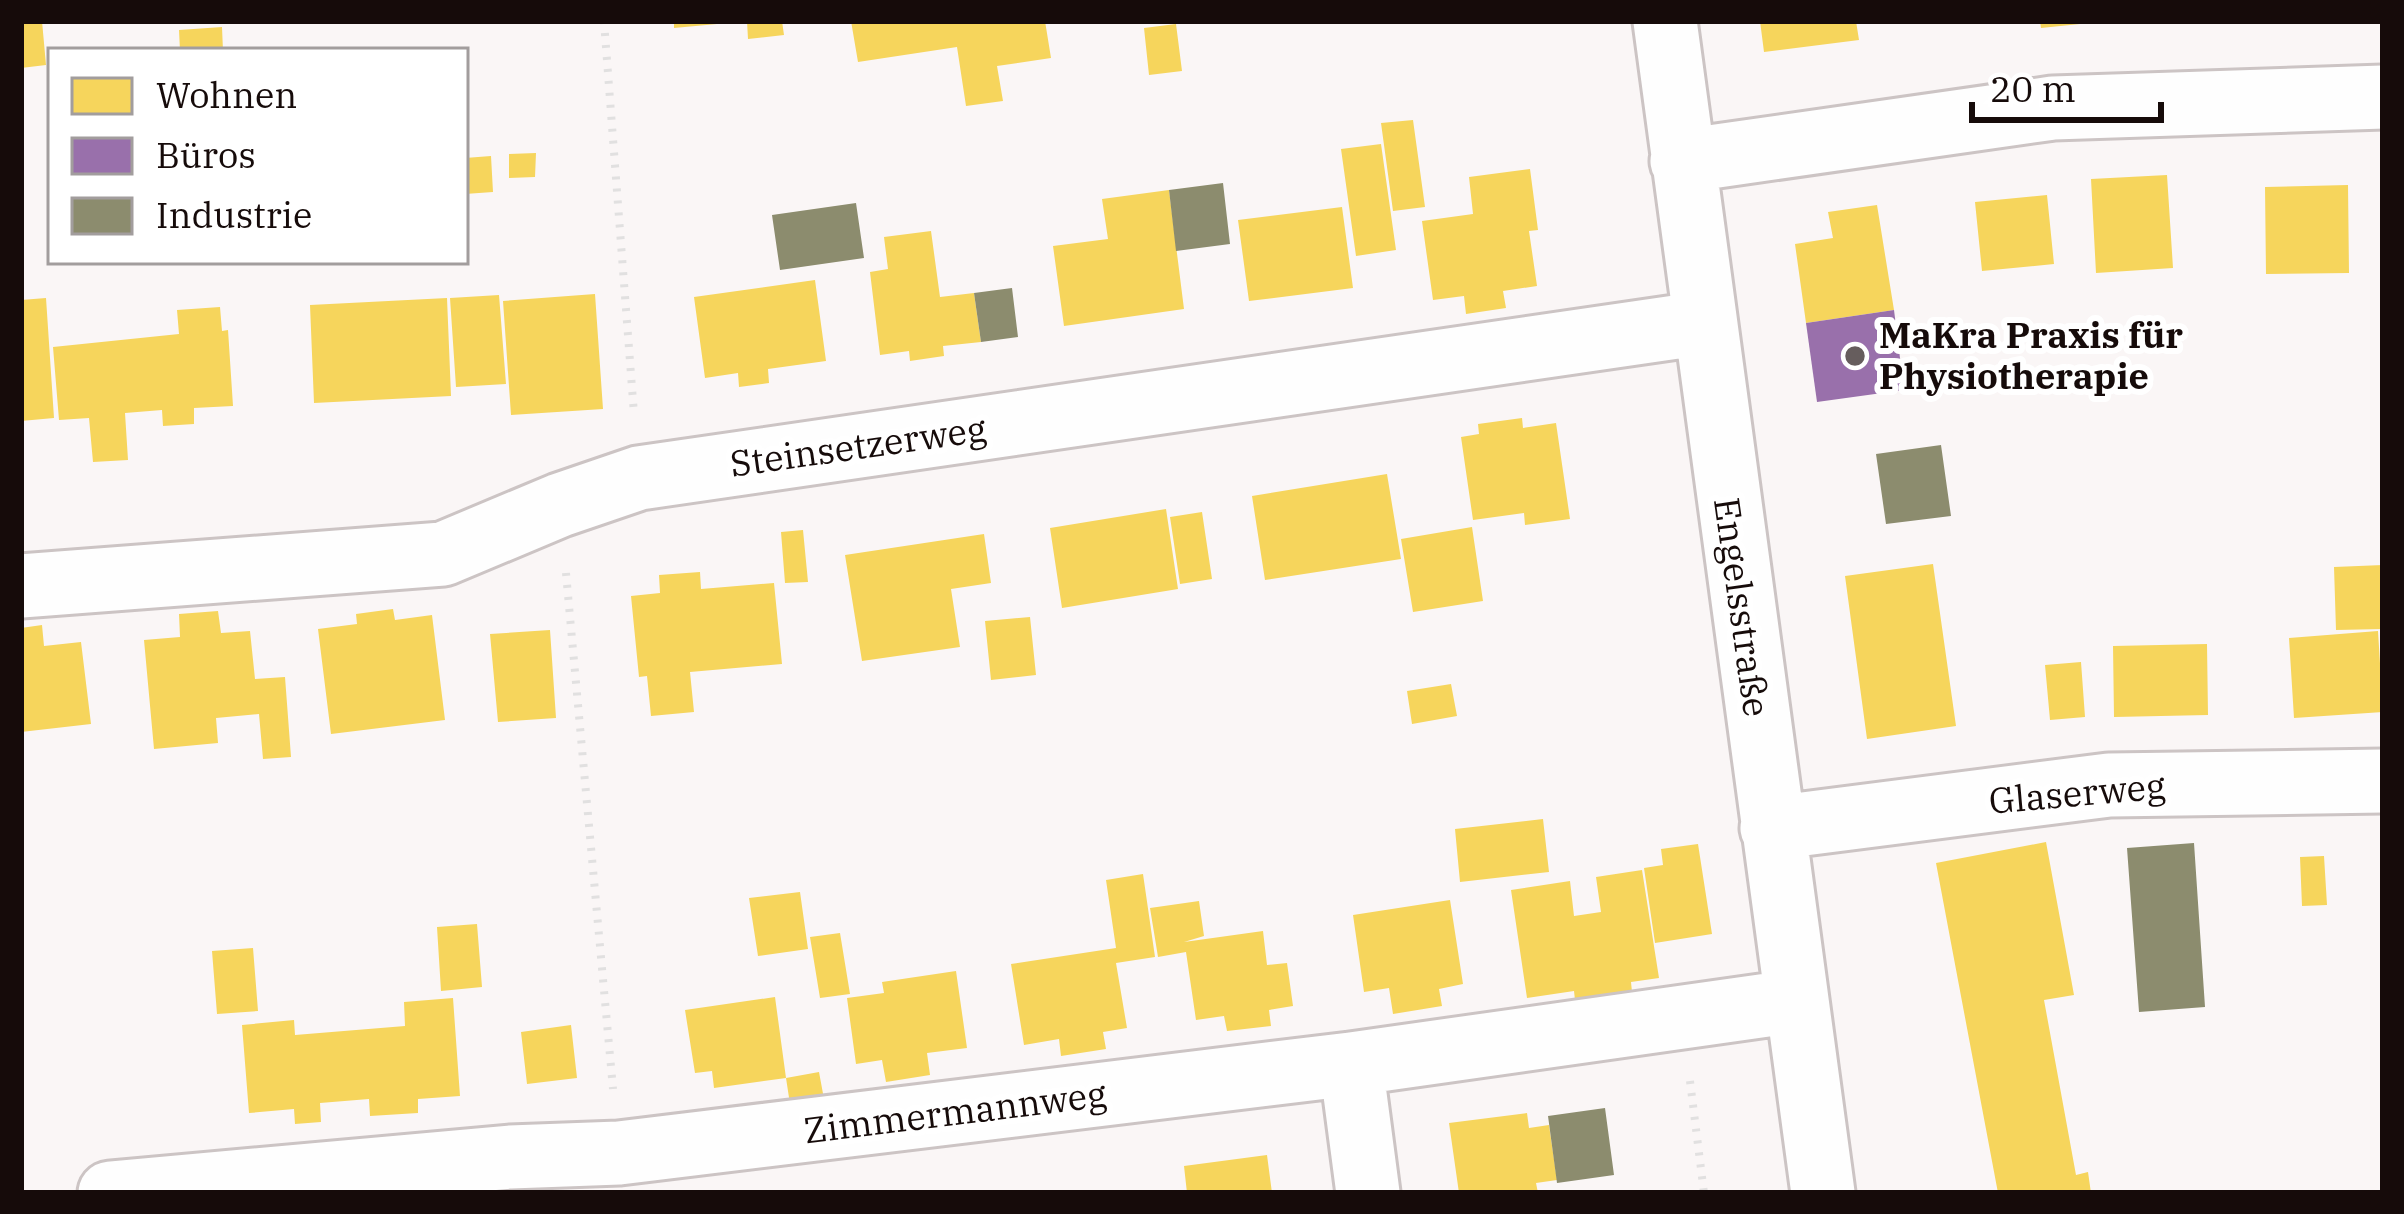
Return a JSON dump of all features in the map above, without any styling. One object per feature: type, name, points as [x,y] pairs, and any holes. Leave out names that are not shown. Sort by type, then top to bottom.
[{"type":"street","name":"Engelsstraße","points":[[1665,21],[1823,1193]]},
{"type":"street","points":[[1682,161],[2053,108],[2383,97]]},
{"type":"street","name":"Steinsetzerweg","points":[[21,586],[443,554],[639,478],[1704,323]]},
{"type":"street","name":"Glaserweg","points":[[1772,828],[2109,785],[2383,781]]},
{"type":"street","name":"Zimmermannweg","points":[[110,1193],[510,1157],[620,1153],[1351,1064],[1796,1001]]},
{"type":"street","points":[[1351,1064],[1368,1193]]},
{"type":"path","points":[[604,21],[639,478]]},
{"type":"path","points":[[560,505],[620,1153]]},
{"type":"path","points":[[1687,1060],[1704,1193]]},
{"type":"building: Wohnen","points":[[21,21],[42,21],[46,65],[21,68]]},
{"type":"building: Wohnen","points":[[674,21],[717,21],[717,24],[674,28]]},
{"type":"building: Wohnen","points":[[747,21],[782,21],[784,35],[748,39]]},
{"type":"building: Wohnen","points":[[851,21],[1045,21],[1051,58],[997,66],[1003,101],[966,106],[957,47],[858,62]]},
{"type":"building: Wohnen","points":[[1760,21],[1856,21],[1859,40],[1764,52]]},
{"type":"building: Wohnen","points":[[2040,21],[2079,21],[2080,24],[2041,28]]},
{"type":"building: Wohnen","points":[[1176,24],[1182,71],[1149,75],[1144,28]]},
{"type":"building: Wohnen","points":[[222,27],[223,48],[180,48],[179,30]]},
{"type":"building: Wohnen","points":[[1413,120],[1425,207],[1393,211],[1381,123]]},
{"type":"building: Wohnen","points":[[1381,144],[1396,250],[1356,256],[1341,149]]},
{"type":"building: Wohnen","points":[[536,153],[535,177],[509,178],[509,154]]},
{"type":"building: Wohnen","points":[[491,156],[493,192],[468,194],[468,158]]},
{"type":"building: Wohnen","points":[[1530,169],[1538,230],[1529,231],[1537,286],[1503,291],[1506,308],[1466,314],[1464,296],[1433,300],[1422,221],[1473,214],[1469,177]]},
{"type":"building: Wohnen","points":[[2167,175],[2173,268],[2096,273],[2091,179]]},
{"type":"building: Wohnen","points":[[2348,185],[2349,273],[2266,274],[2265,187]]},
{"type":"building: Wohnen","points":[[1169,190],[1184,309],[1064,326],[1053,246],[1108,239],[1102,199]]},
{"type":"building: Wohnen","points":[[2047,195],[2054,264],[1982,271],[1975,202]]},
{"type":"building: Wohnen","points":[[1877,205],[1894,310],[1806,323],[1795,244],[1833,238],[1828,212]]},
{"type":"building: Wohnen","points":[[1342,207],[1353,288],[1249,301],[1238,220]]},
{"type":"building: Wohnen","points":[[931,231],[940,297],[974,293],[981,342],[943,346],[944,356],[910,361],[909,351],[880,355],[870,272],[888,269],[884,237]]},
{"type":"building: Wohnen","points":[[815,280],[826,361],[768,369],[769,383],[739,387],[738,373],[705,378],[694,297]]},
{"type":"building: Wohnen","points":[[595,294],[603,409],[511,415],[503,301]]},
{"type":"building: Wohnen","points":[[499,295],[506,384],[456,387],[450,298]]},
{"type":"building: Wohnen","points":[[46,298],[54,418],[21,421],[21,300]]},
{"type":"building: Wohnen","points":[[447,298],[451,396],[314,403],[310,305]]},
{"type":"building: Wohnen","points":[[220,307],[222,331],[228,330],[233,406],[194,408],[194,424],[163,426],[162,410],[125,413],[128,460],[93,462],[89,418],[59,420],[53,347],[179,334],[177,310]]},
{"type":"building: Wohnen","points":[[1522,418],[1523,428],[1556,423],[1570,519],[1525,525],[1524,513],[1473,520],[1461,437],[1479,434],[1478,424]]},
{"type":"building: Wohnen","points":[[1387,474],[1401,559],[1265,580],[1252,496]]},
{"type":"building: Wohnen","points":[[1166,509],[1178,589],[1062,608],[1050,528]]},
{"type":"building: Wohnen","points":[[1202,512],[1212,579],[1180,584],[1170,517]]},
{"type":"building: Wohnen","points":[[1472,527],[1483,601],[1413,612],[1401,539]]},
{"type":"building: Wohnen","points":[[803,530],[808,582],[785,583],[781,532]]},
{"type":"building: Wohnen","points":[[984,534],[991,583],[951,589],[960,647],[862,661],[845,555]]},
{"type":"building: Wohnen","points":[[1933,564],[1956,726],[1867,739],[1845,576]]},
{"type":"building: Wohnen","points":[[2383,565],[2383,629],[2336,630],[2334,567]]},
{"type":"building: Wohnen","points":[[700,572],[701,589],[774,583],[782,664],[690,672],[694,712],[651,716],[647,676],[639,677],[631,596],[660,593],[659,575]]},
{"type":"building: Wohnen","points":[[393,609],[395,620],[432,615],[445,720],[331,734],[318,629],[357,624],[356,614]]},
{"type":"building: Wohnen","points":[[218,611],[221,633],[250,631],[255,679],[285,677],[291,757],[263,759],[259,714],[216,718],[218,743],[154,749],[144,640],[180,637],[179,614]]},
{"type":"building: Wohnen","points":[[1030,617],[1036,675],[991,680],[985,621]]},
{"type":"building: Wohnen","points":[[42,625],[44,646],[81,642],[91,724],[21,732],[21,628]]},
{"type":"building: Wohnen","points":[[550,630],[556,718],[498,722],[490,634]]},
{"type":"building: Wohnen","points":[[2378,631],[2383,712],[2294,718],[2289,638]]},
{"type":"building: Wohnen","points":[[2207,644],[2208,715],[2114,717],[2113,646]]},
{"type":"building: Wohnen","points":[[2081,662],[2085,717],[2050,720],[2045,665]]},
{"type":"building: Wohnen","points":[[1451,684],[1457,716],[1412,724],[1407,691]]},
{"type":"building: Wohnen","points":[[1543,819],[1549,872],[1460,882],[1455,829]]},
{"type":"building: Wohnen","points":[[2046,842],[2074,995],[2044,1000],[2076,1175],[2088,1172],[2091,1193],[1998,1193],[1936,863]]},
{"type":"building: Wohnen","points":[[1698,844],[1712,934],[1655,943],[1644,868],[1663,865],[1661,849]]},
{"type":"building: Wohnen","points":[[2324,856],[2327,905],[2302,906],[2300,857]]},
{"type":"building: Wohnen","points":[[1642,870],[1659,978],[1631,982],[1632,992],[1575,1000],[1574,991],[1527,998],[1511,890],[1570,881],[1574,916],[1601,912],[1596,877]]},
{"type":"building: Wohnen","points":[[1143,874],[1155,957],[1116,963],[1127,1028],[1103,1032],[1106,1049],[1061,1056],[1059,1039],[1024,1045],[1011,964],[1116,948],[1106,880]]},
{"type":"building: Wohnen","points":[[800,892],[808,949],[758,956],[749,898]]},
{"type":"building: Wohnen","points":[[1450,900],[1463,984],[1439,989],[1442,1006],[1393,1014],[1389,988],[1364,992],[1353,915]]},
{"type":"building: Wohnen","points":[[1199,901],[1204,936],[1184,942],[1263,931],[1267,965],[1287,963],[1293,1006],[1269,1010],[1271,1026],[1227,1031],[1224,1016],[1196,1020],[1186,952],[1158,957],[1150,908]]},
{"type":"building: Wohnen","points":[[477,924],[482,987],[441,991],[437,927]]},
{"type":"building: Wohnen","points":[[840,933],[850,994],[820,998],[810,937]]},
{"type":"building: Wohnen","points":[[253,948],[258,1011],[217,1014],[212,951]]},
{"type":"building: Wohnen","points":[[956,971],[967,1048],[927,1053],[930,1075],[886,1082],[882,1060],[856,1064],[847,998],[884,993],[882,982]]},
{"type":"building: Wohnen","points":[[775,997],[786,1078],[714,1088],[712,1071],[695,1073],[685,1010]]},
{"type":"building: Wohnen","points":[[453,998],[460,1096],[418,1099],[418,1113],[370,1116],[369,1099],[320,1103],[321,1122],[295,1124],[294,1109],[249,1113],[242,1025],[294,1020],[295,1035],[405,1026],[404,1002]]},
{"type":"building: Wohnen","points":[[571,1025],[577,1078],[527,1084],[521,1032]]},
{"type":"building: Wohnen","points":[[819,1072],[824,1099],[790,1104],[786,1078]]},
{"type":"building: Wohnen","points":[[1527,1113],[1529,1128],[1549,1125],[1557,1180],[1536,1183],[1538,1193],[1459,1193],[1449,1123]]},
{"type":"building: Wohnen","points":[[1267,1155],[1272,1193],[1187,1193],[1184,1166]]},
{"type":"building: Büros","name":"MaKra Praxis für Physiotherapie","points":[[1894,310],[1904,390],[1817,402],[1806,323]]},
{"type":"building: Industrie","points":[[1223,183],[1230,244],[1176,251],[1169,190]]},
{"type":"building: Industrie","points":[[856,203],[864,258],[780,270],[772,215]]},
{"type":"building: Industrie","points":[[1012,288],[1018,337],[981,342],[974,293]]},
{"type":"building: Industrie","points":[[1941,445],[1951,516],[1886,524],[1876,454]]},
{"type":"building: Industrie","points":[[2194,843],[2205,1007],[2139,1012],[2127,848]]},
{"type":"building: Industrie","points":[[1605,1108],[1614,1175],[1557,1183],[1548,1116]]},
{"type":"place","name":"MaKra Praxis für Physiotherapie","points":[[1855,356]]}]
